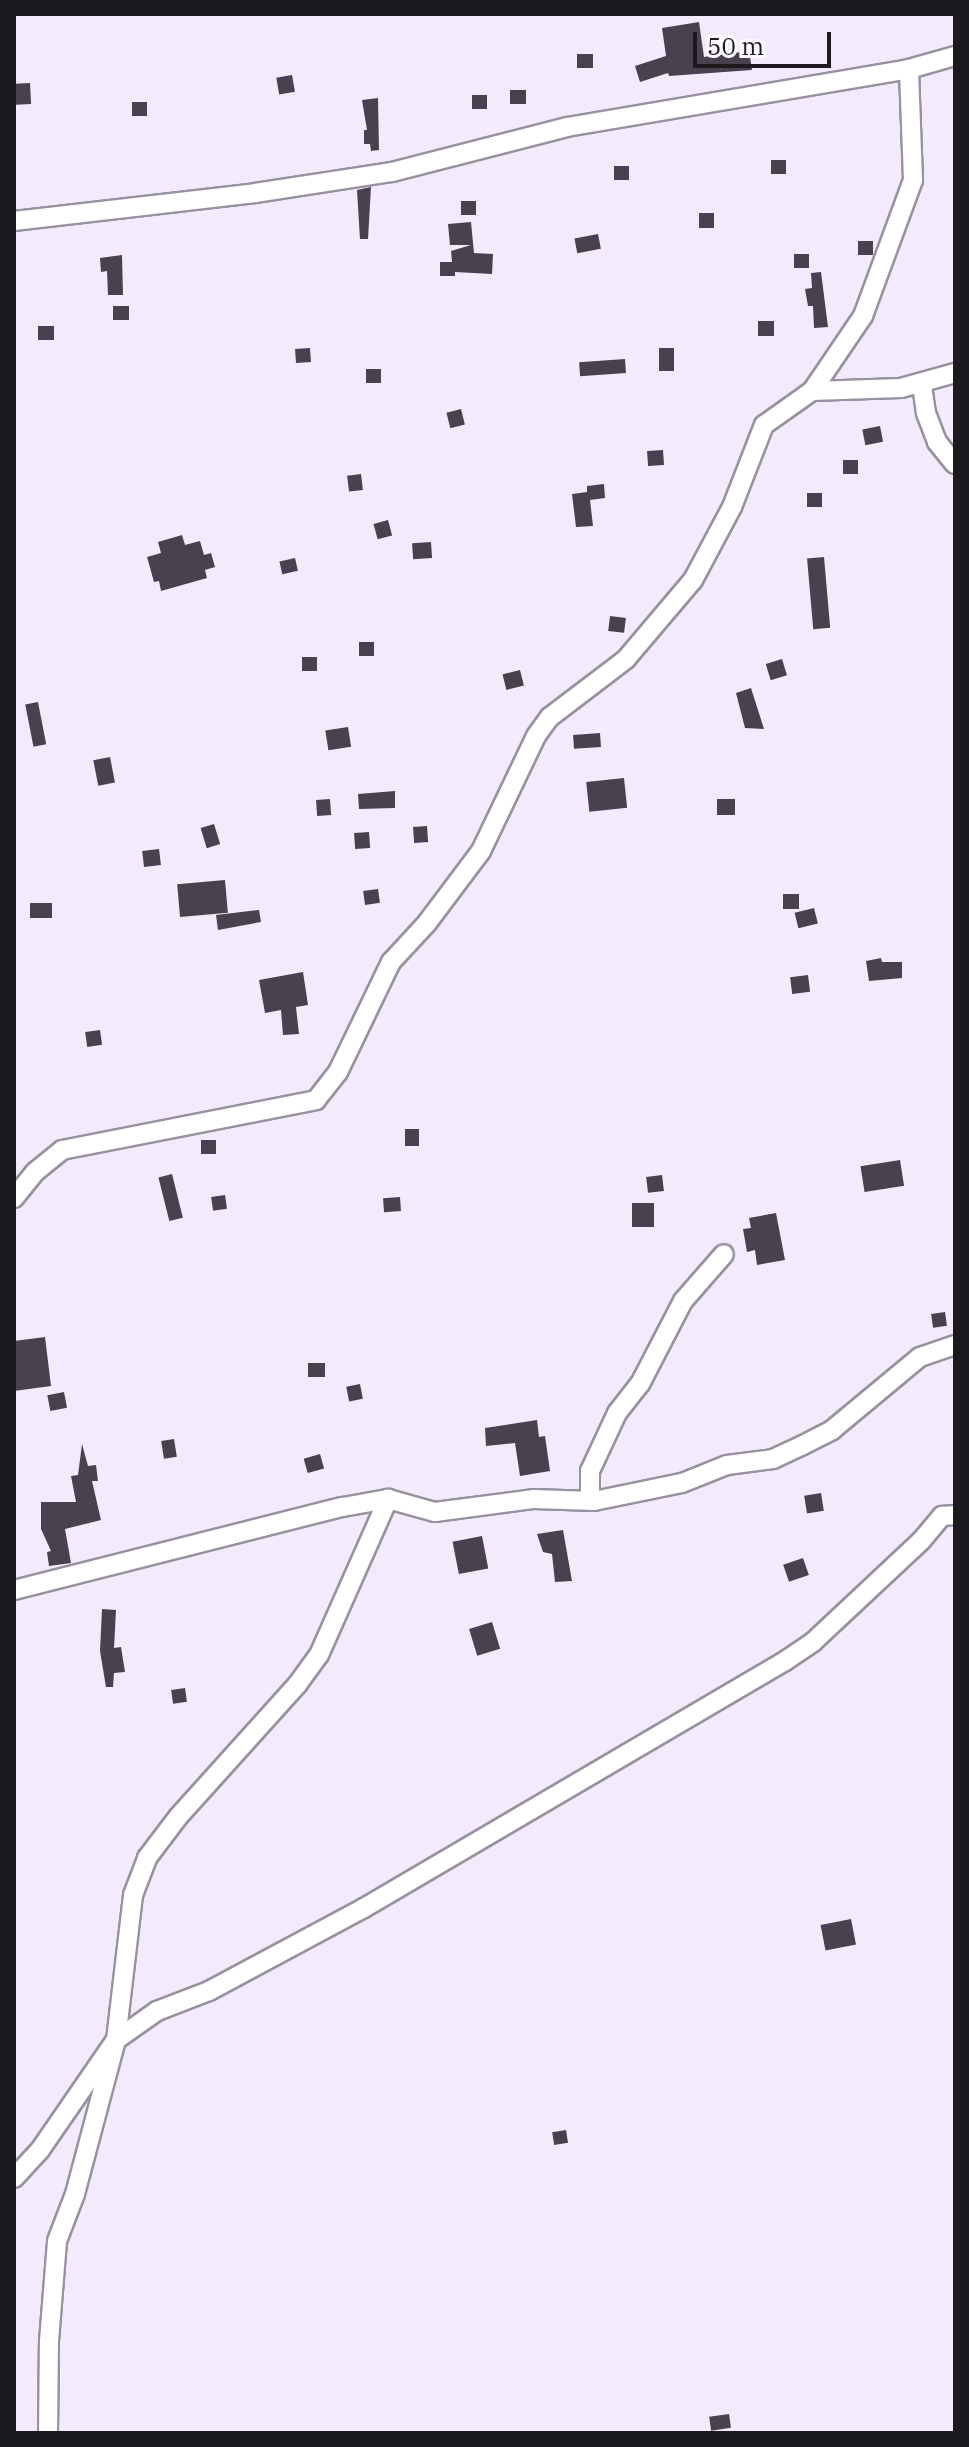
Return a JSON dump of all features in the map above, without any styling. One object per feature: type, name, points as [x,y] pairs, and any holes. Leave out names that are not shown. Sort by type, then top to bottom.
[{"type":"street","points":[[14,221],[255,193],[392,172],[567,127],[909,69],[955,56]]},
{"type":"street","points":[[14,1198],[35,1172],[62,1150],[316,1100],[338,1072],[391,962],[427,923],[481,851],[536,736],[550,717],[626,659],[693,580],[732,507],[764,425],[812,391],[863,316],[913,180],[909,69]]},
{"type":"street","points":[[812,391],[922,385],[955,373]]},
{"type":"street","points":[[922,385],[926,413],[937,442],[955,464]]},
{"type":"street","points":[[590,1500],[590,1471],[617,1413],[640,1384],[683,1301],[724,1254]]},
{"type":"street","points":[[14,1590],[343,1507],[388,1499],[435,1512],[534,1499],[590,1500],[682,1483],[727,1465],[773,1459],[832,1430],[920,1357],[955,1345]]},
{"type":"street","points":[[48,2433],[49,2341],[57,2241],[75,2194],[116,2040],[133,1895],[147,1858],[178,1817],[297,1685],[319,1655],[388,1499]]},
{"type":"street","points":[[14,2178],[40,2150],[116,2040],[157,2011],[209,1991],[364,1908],[785,1661],[824,1632],[921,1541],[942,1516],[955,1515]]},
{"type":"building","points":[[699,22],[704,57],[749,51],[752,70],[669,76],[668,73],[640,82],[635,66],[666,56],[662,28]]},
{"type":"building","points":[[577,54],[593,54],[593,68],[577,68]]},
{"type":"building","points":[[292,75],[295,92],[279,95],[276,78]]},
{"type":"building","points":[[30,83],[31,104],[16,105],[15,84]]},
{"type":"building","points":[[510,90],[526,90],[526,104],[510,104]]},
{"type":"building","points":[[472,95],[487,95],[487,109],[472,109]]},
{"type":"building","points":[[378,98],[379,150],[371,151],[370,144],[364,144],[364,130],[367,130],[362,100]]},
{"type":"building","points":[[132,102],[147,102],[147,116],[132,116]]},
{"type":"building","points":[[771,160],[786,160],[786,174],[771,174]]},
{"type":"building","points":[[614,166],[629,166],[629,180],[614,180]]},
{"type":"building","points":[[371,187],[368,239],[360,239],[357,190]]},
{"type":"building","points":[[461,201],[476,201],[476,215],[461,215]]},
{"type":"building","points":[[699,213],[714,213],[714,228],[699,228]]},
{"type":"building","points":[[471,222],[474,253],[493,254],[492,274],[455,272],[455,276],[440,276],[440,262],[452,262],[451,251],[471,245],[450,245],[448,224]]},
{"type":"building","points":[[598,234],[601,249],[577,253],[574,239]]},
{"type":"building","points":[[858,241],[873,241],[873,255],[858,255]]},
{"type":"building","points":[[794,254],[809,254],[809,268],[794,268]]},
{"type":"building","points":[[122,255],[123,295],[108,295],[107,271],[101,272],[100,258]]},
{"type":"building","points":[[821,272],[828,327],[814,328],[813,306],[808,306],[805,289],[812,288],[811,273]]},
{"type":"building","points":[[113,306],[129,306],[129,320],[113,320]]},
{"type":"building","points":[[758,321],[774,321],[774,336],[758,336]]},
{"type":"building","points":[[38,326],[54,326],[54,340],[38,340]]},
{"type":"building","points":[[310,348],[311,362],[296,363],[295,349]]},
{"type":"building","points":[[659,348],[674,348],[674,371],[659,371]]},
{"type":"building","points":[[625,359],[626,373],[580,376],[579,362]]},
{"type":"building","points":[[366,369],[381,369],[381,383],[366,383]]},
{"type":"building","points":[[461,409],[465,425],[450,428],[446,413]]},
{"type":"building","points":[[880,426],[883,442],[865,445],[862,429]]},
{"type":"building","points":[[663,450],[664,465],[648,466],[647,451]]},
{"type":"building","points":[[843,460],[858,460],[858,474],[843,474]]},
{"type":"building","points":[[361,474],[363,490],[349,492],[347,476]]},
{"type":"building","points":[[604,484],[605,498],[590,500],[593,526],[576,527],[572,494],[587,492],[587,486]]},
{"type":"building","points":[[807,493],[822,493],[822,507],[807,507]]},
{"type":"building","points":[[388,520],[392,535],[378,539],[374,524]]},
{"type":"building","points":[[182,535],[185,545],[200,541],[204,555],[211,553],[215,567],[205,570],[207,578],[161,591],[159,581],[154,582],[147,557],[161,553],[158,542]]},
{"type":"building","points":[[431,542],[432,558],[413,559],[412,543]]},
{"type":"building","points":[[824,557],[830,628],[813,629],[807,558]]},
{"type":"building","points":[[295,558],[298,571],[282,574],[279,562]]},
{"type":"building","points":[[610,616],[626,618],[624,633],[608,631]]},
{"type":"building","points":[[359,642],[374,642],[374,656],[359,656]]},
{"type":"building","points":[[302,657],[317,657],[317,671],[302,671]]},
{"type":"building","points":[[782,659],[787,675],[771,680],[766,664]]},
{"type":"building","points":[[520,670],[524,686],[506,690],[503,674]]},
{"type":"building","points":[[751,688],[764,729],[745,728],[736,693]]},
{"type":"building","points":[[38,702],[46,744],[33,747],[25,704]]},
{"type":"building","points":[[348,727],[351,747],[328,750],[325,731]]},
{"type":"building","points":[[600,733],[601,747],[574,749],[573,735]]},
{"type":"building","points":[[110,757],[115,783],[98,786],[93,760]]},
{"type":"building","points":[[624,778],[627,808],[589,812],[586,782]]},
{"type":"building","points":[[395,791],[395,808],[359,809],[358,794]]},
{"type":"building","points":[[330,799],[331,815],[317,816],[316,800]]},
{"type":"building","points":[[717,799],[735,799],[735,815],[717,815]]},
{"type":"building","points":[[214,824],[220,844],[207,848],[201,828]]},
{"type":"building","points":[[427,826],[428,842],[414,843],[413,827]]},
{"type":"building","points":[[369,832],[370,848],[355,849],[354,833]]},
{"type":"building","points":[[159,849],[161,865],[144,867],[142,851]]},
{"type":"building","points":[[225,880],[228,913],[180,917],[177,884]]},
{"type":"building","points":[[378,889],[380,903],[365,905],[363,891]]},
{"type":"building","points":[[783,894],[799,894],[799,909],[783,909]]},
{"type":"building","points":[[30,903],[52,903],[52,918],[30,918]]},
{"type":"building","points":[[814,908],[818,924],[798,928],[795,913]]},
{"type":"building","points":[[259,910],[261,922],[218,930],[216,915]]},
{"type":"building","points":[[881,958],[882,962],[902,962],[902,978],[869,981],[866,961]]},
{"type":"building","points":[[303,972],[308,1005],[296,1007],[299,1034],[283,1035],[281,1010],[265,1013],[259,980]]},
{"type":"building","points":[[808,975],[810,992],[792,994],[790,977]]},
{"type":"building","points":[[100,1030],[102,1045],[87,1047],[85,1032]]},
{"type":"building","points":[[405,1129],[419,1129],[419,1146],[405,1146]]},
{"type":"building","points":[[201,1140],[216,1140],[216,1154],[201,1154]]},
{"type":"building","points":[[900,1160],[904,1186],[865,1192],[860,1166]]},
{"type":"building","points":[[172,1174],[183,1218],[169,1221],[158,1177]]},
{"type":"building","points":[[662,1175],[664,1191],[648,1193],[646,1177]]},
{"type":"building","points":[[225,1195],[227,1209],[213,1211],[211,1197]]},
{"type":"building","points":[[400,1197],[401,1211],[384,1212],[383,1198]]},
{"type":"building","points":[[632,1203],[654,1203],[654,1227],[632,1227]]},
{"type":"building","points":[[776,1213],[785,1260],[757,1265],[755,1250],[747,1252],[743,1229],[751,1228],[749,1218]]},
{"type":"building","points":[[945,1312],[947,1326],[933,1328],[931,1314]]},
{"type":"building","points":[[45,1337],[51,1386],[14,1391],[14,1341]]},
{"type":"building","points":[[308,1363],[325,1363],[325,1377],[308,1377]]},
{"type":"building","points":[[360,1384],[363,1399],[349,1401],[346,1387]]},
{"type":"building","points":[[64,1392],[67,1408],[50,1411],[47,1395]]},
{"type":"building","points":[[537,1420],[539,1437],[545,1436],[550,1471],[520,1476],[515,1443],[486,1446],[485,1428]]},
{"type":"building","points":[[174,1439],[177,1457],[164,1459],[161,1441]]},
{"type":"building","points":[[82,1444],[88,1466],[96,1465],[98,1481],[92,1481],[101,1520],[65,1529],[71,1563],[49,1566],[47,1552],[51,1551],[41,1529],[41,1502],[76,1502],[71,1476],[78,1475]]},
{"type":"building","points":[[320,1454],[324,1468],[308,1473],[304,1459]]},
{"type":"building","points":[[821,1493],[824,1511],[807,1513],[804,1496]]},
{"type":"building","points":[[563,1530],[572,1581],[555,1582],[552,1554],[543,1552],[537,1534]]},
{"type":"building","points":[[482,1536],[488,1568],[459,1574],[453,1542]]},
{"type":"building","points":[[803,1558],[809,1575],[789,1582],[783,1565]]},
{"type":"building","points":[[102,1609],[116,1610],[114,1648],[121,1647],[125,1672],[114,1673],[113,1687],[106,1687],[100,1651]]},
{"type":"building","points":[[492,1622],[500,1649],[477,1656],[469,1629]]},
{"type":"building","points":[[185,1688],[187,1702],[173,1704],[171,1690]]},
{"type":"building","points":[[851,1919],[856,1945],[826,1950],[821,1925]]},
{"type":"building","points":[[566,2130],[568,2143],[554,2145],[552,2132]]},
{"type":"building","points":[[729,2414],[731,2428],[711,2431],[709,2417]]}]
